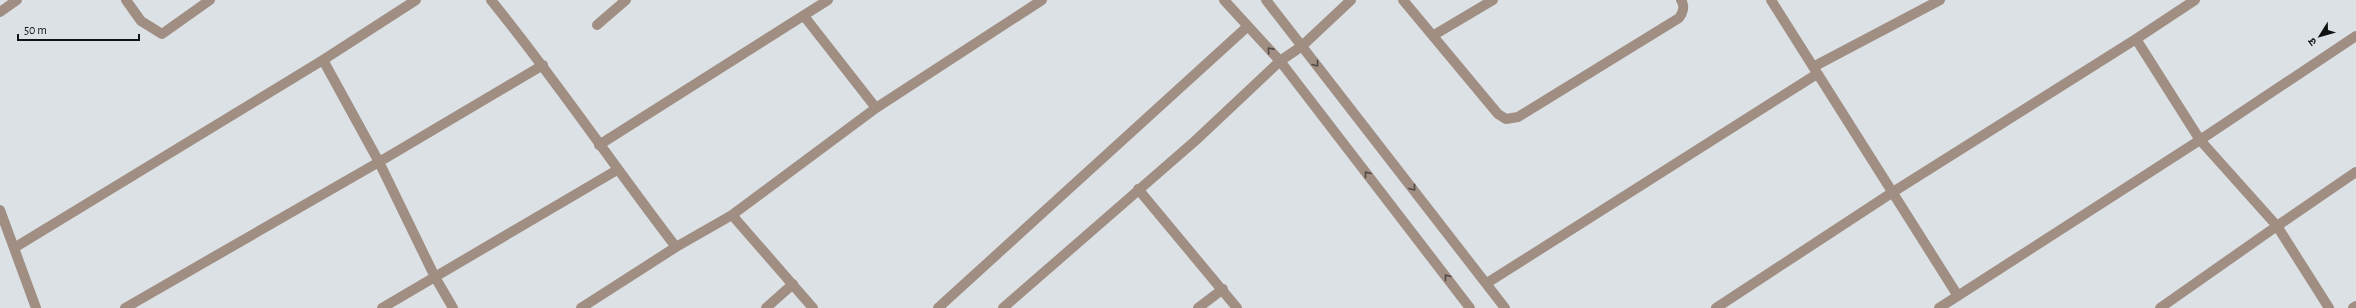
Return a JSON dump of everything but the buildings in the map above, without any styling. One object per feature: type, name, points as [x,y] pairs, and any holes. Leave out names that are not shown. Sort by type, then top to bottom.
[{"type":"street","points":[[0,12],[17,0]]},
{"type":"street","points":[[126,0],[141,21],[162,34],[210,0]]},
{"type":"street","points":[[14,248],[323,60],[416,0]]},
{"type":"street","points":[[492,0],[543,65],[617,170],[676,247]]},
{"type":"street","points":[[597,25],[626,0]]},
{"type":"street","points":[[599,145],[828,0]]},
{"type":"street","points":[[581,308],[676,247],[732,215],[876,108],[1042,0]]},
{"type":"street","points":[[1224,0],[1280,61],[1470,308]]},
{"type":"street","points":[[1266,0],[1488,283],[1505,308]]},
{"type":"street","points":[[1003,308],[1138,189],[1195,142],[1280,61],[1302,46],[1351,0]]},
{"type":"street","points":[[1404,0],[1498,114],[1506,119],[1518,117],[1679,18],[1683,14],[1684,4],[1681,0]]},
{"type":"street","points":[[1434,35],[1493,0]]},
{"type":"street","points":[[1771,0],[1958,296]]},
{"type":"street","points":[[1488,283],[1815,70],[1940,0]]},
{"type":"street","points":[[1716,308],[1893,192],[2136,39],[2195,0]]},
{"type":"street","points":[[804,16],[876,108]]},
{"type":"street","points":[[938,308],[1248,26]]},
{"type":"street","points":[[1939,308],[2200,140],[2356,36]]},
{"type":"street","points":[[2136,39],[2200,140],[2277,226],[2329,308]]},
{"type":"street","points":[[323,60],[379,162],[435,277],[453,308]]},
{"type":"street","points":[[125,308],[379,162],[543,65]]},
{"type":"street","points":[[382,308],[617,170]]},
{"type":"street","points":[[2160,308],[2356,172]]},
{"type":"street","points":[[1138,189],[1223,289],[1237,308]]},
{"type":"street","points":[[1,213],[36,308]]},
{"type":"street","points":[[732,215],[813,308]]},
{"type":"street","points":[[766,308],[792,284]]},
{"type":"street","points":[[1198,308],[1223,289]]}]
